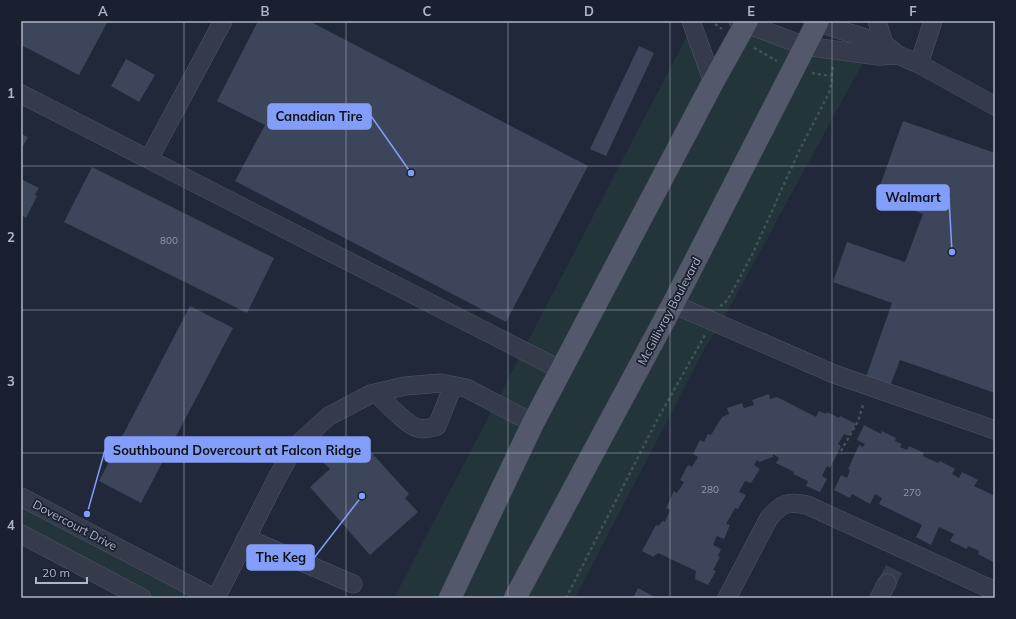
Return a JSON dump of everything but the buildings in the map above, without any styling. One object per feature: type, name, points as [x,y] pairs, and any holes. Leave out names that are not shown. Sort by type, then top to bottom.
[{"type":"main road","name":"McGillivray Boulevard","points":[[515,598],[673,304],[794,70],[816,22]]},
{"type":"main road","points":[[450,598],[561,370],[742,26]]},
{"type":"street","points":[[149,159],[223,21]]},
{"type":"street","points":[[691,21],[713,82]]},
{"type":"street","points":[[877,21],[891,49]]},
{"type":"street","points":[[919,64],[933,21]]},
{"type":"street","points":[[816,22],[891,49],[995,106]]},
{"type":"street","points":[[742,26],[805,46],[879,56],[891,49]]},
{"type":"street","points":[[21,94],[561,370]]},
{"type":"street","points":[[673,304],[834,374],[995,430]]},
{"type":"street","points":[[215,598],[278,476],[296,446],[329,416],[371,394],[405,386],[441,383],[466,388],[534,423]]},
{"type":"street","points":[[376,393],[404,420],[417,428],[426,429],[437,426],[453,386]]},
{"type":"street","name":"Dovercourt Drive","points":[[21,497],[215,598]]},
{"type":"street","points":[[727,598],[769,518],[776,510],[785,504],[794,502],[807,505],[995,591]]},
{"type":"street","points":[[21,534],[142,598]]},
{"type":"street","points":[[246,538],[353,584]]},
{"type":"path","points":[[566,598],[656,422],[720,306],[725,303],[731,294],[753,253],[799,151],[832,86],[831,76],[794,70],[742,26],[715,24]]},
{"type":"path","points":[[841,451],[858,421],[868,386]]},
{"type":"shaded area","points":[[745,25],[867,55],[720,325],[705,348],[575,598],[394,598],[686,38],[697,38],[713,82]]},
{"type":"shaded area","points":[[21,497],[214,598],[142,598],[21,534]]},
{"type":"tunnel","points":[[887,583],[894,569]]},
{"type":"place","name":"Canadian Tire","points":[[411,173]]},
{"type":"place","name":"Walmart","points":[[952,252]]},
{"type":"place","name":"The Keg","points":[[362,496]]},
{"type":"place","name":"Southbound Dovercourt at Falcon Ridge","points":[[87,514]]}]
